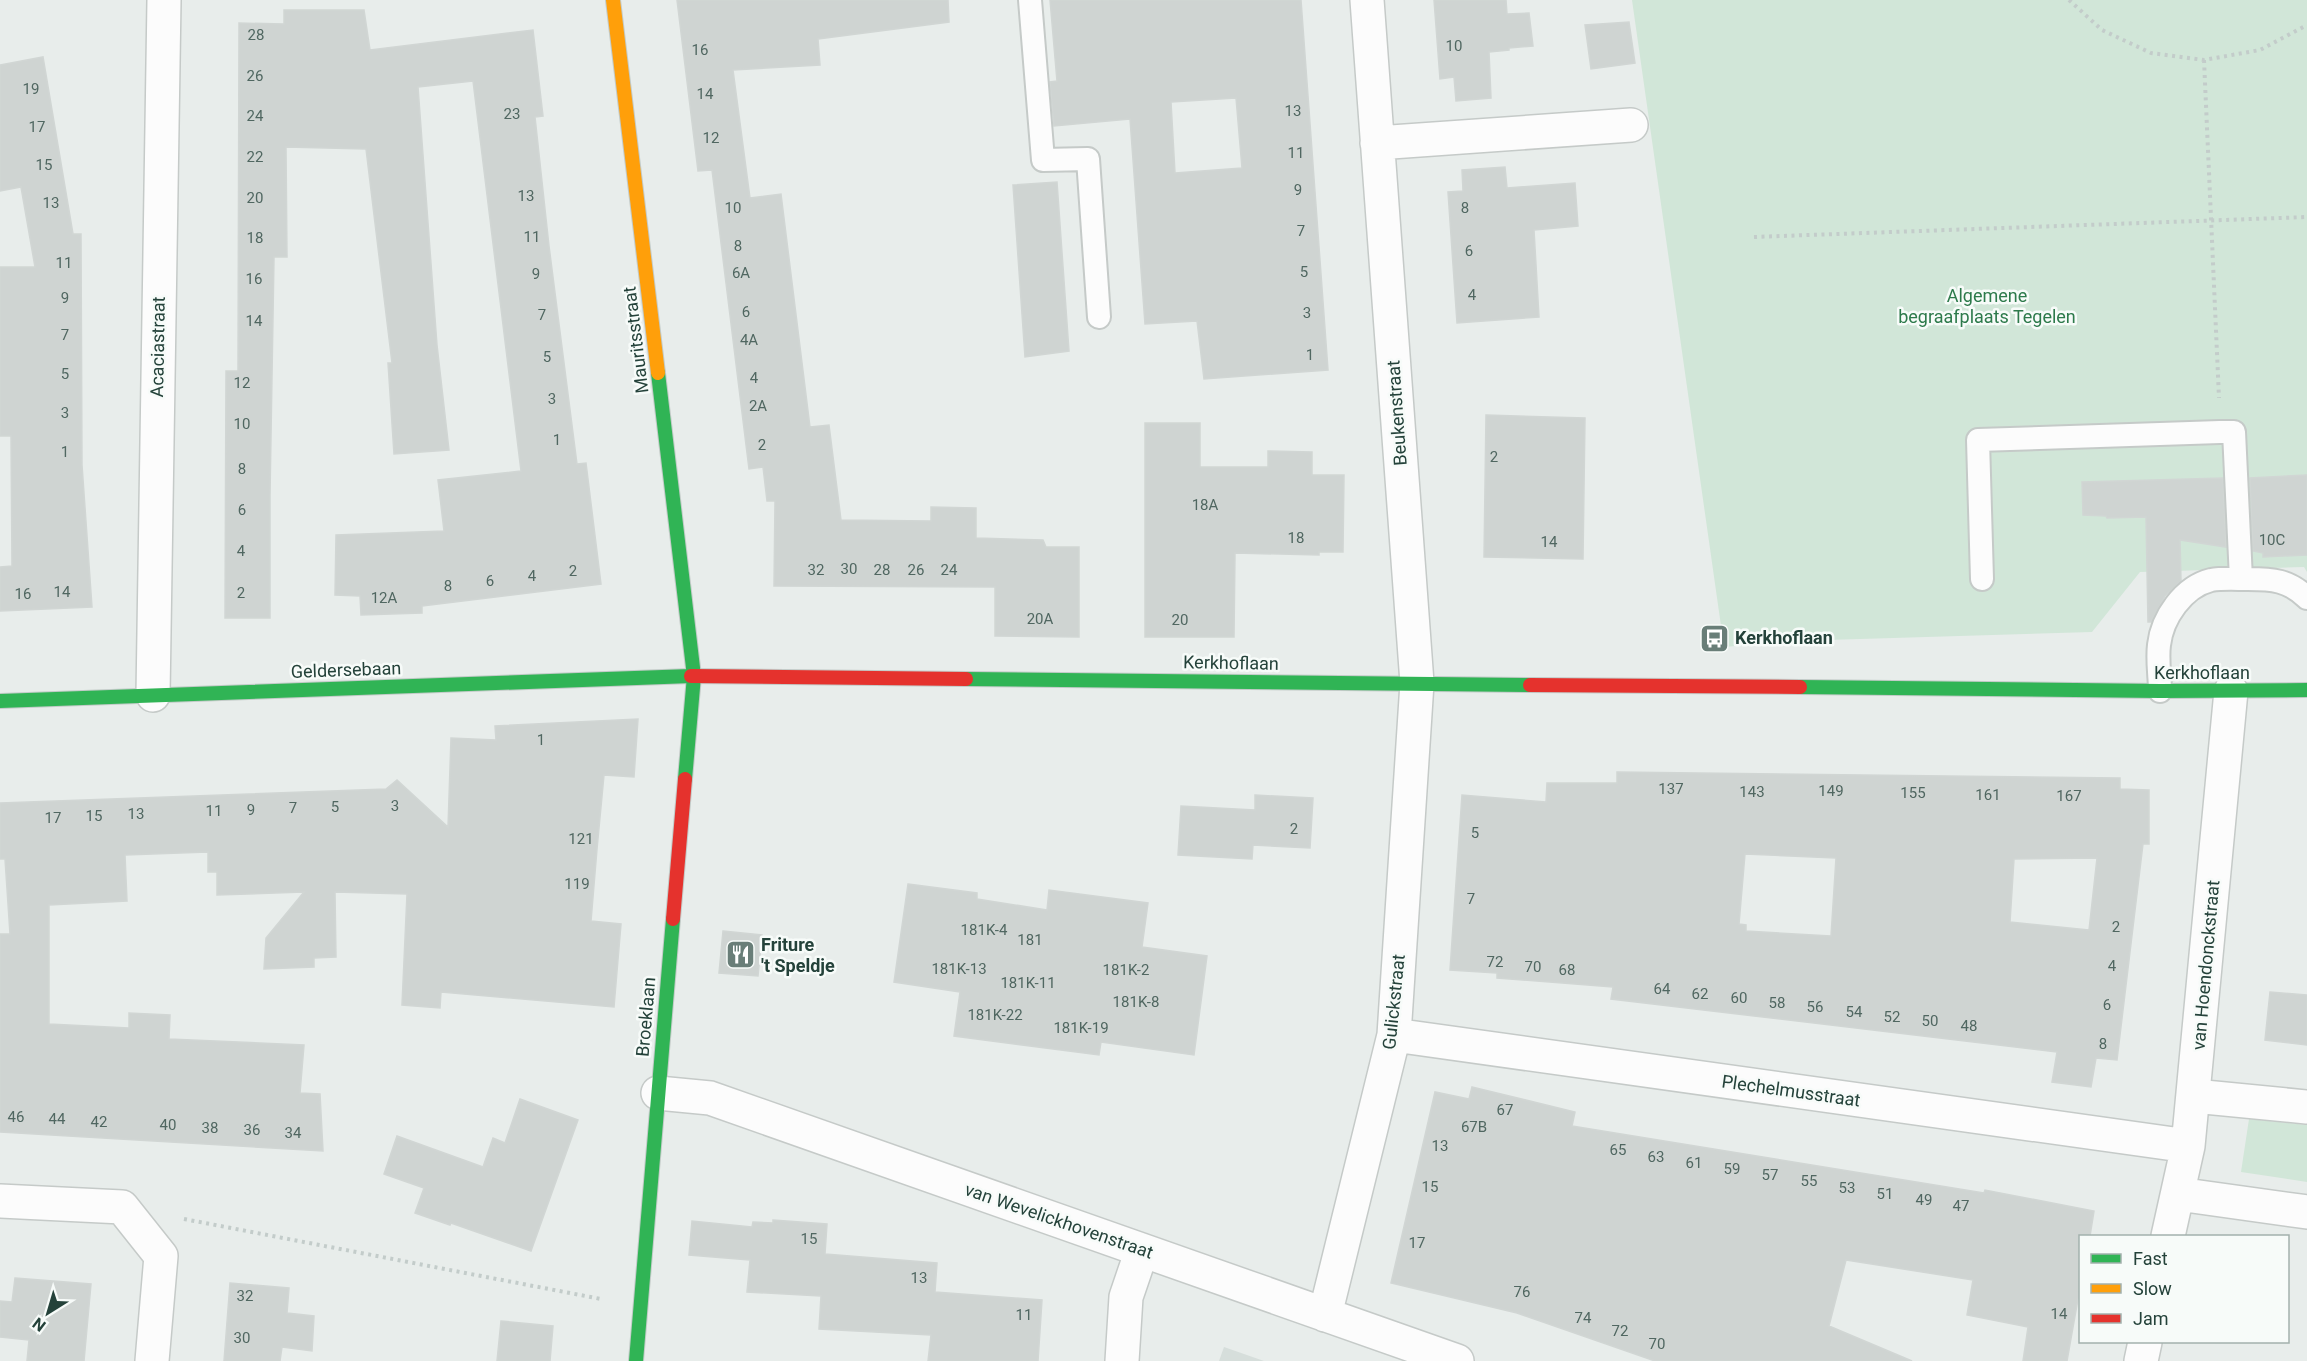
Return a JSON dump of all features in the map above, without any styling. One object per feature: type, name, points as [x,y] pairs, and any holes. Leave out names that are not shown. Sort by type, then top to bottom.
[{"type":"street","name":"Acaciastraat","points":[[153,695],[164,0]]},
{"type":"street","name":"Mauritsstraat","points":[[613,0],[694,676]]},
{"type":"street","name":"Beukenstraat","points":[[1367,0],[1417,683]]},
{"type":"street","points":[[1377,143],[1631,125]]},
{"type":"street","name":"Geldersebaan","points":[[0,701],[694,676]]},
{"type":"street","name":"Kerkhoflaan","points":[[694,676],[2160,691],[2307,690]]},
{"type":"street","name":"Broeklaan","points":[[636,1361],[694,676]]},
{"type":"street","name":"Gulickstraat","points":[[1325,1315],[1394,1035],[1417,683]]},
{"type":"street","name":"van Hoendonckstraat","points":[[2168,1235],[2188,1146],[2194,1096],[2231,691]]},
{"type":"street","name":"Plechelmusstraat","points":[[1394,1035],[2188,1146]]},
{"type":"street","name":"van Wevelickhovenstraat","points":[[657,1093],[710,1098],[1457,1361]]},
{"type":"street","points":[[2194,1096],[2307,1107]]},
{"type":"street","points":[[2178,1194],[2307,1212]]},
{"type":"street","points":[[0,1201],[122,1208],[161,1256],[152,1361]]},
{"type":"street","points":[[1122,1361],[1126,1297],[1142,1250]]},
{"type":"street","points":[[2141,1361],[2145,1343]]},
{"type":"lane","points":[[1030,0],[1043,160],[1088,159],[1099,317]]},
{"type":"lane","points":[[1982,579],[1978,440],[2220,432],[2234,432],[2241,579]]},
{"type":"lane","points":[[2160,691],[2159,645],[2169,614],[2191,589],[2211,580],[2277,579],[2300,590],[2307,598]]},
{"type":"path","points":[[2069,0],[2102,30],[2151,53],[2204,60],[2260,50],[2307,25]]},
{"type":"path","points":[[2204,60],[2220,432]]},
{"type":"path","points":[[1754,237],[2307,217]]},
{"type":"path","points":[[122,1208],[640,1306]]},
{"type":"shaded area","points":[[1224,1347],[1264,1361],[1219,1361]]},
{"type":"green space","name":"Algemene begraafplaats Tegelen","points":[[1632,0],[2307,0],[2307,572],[2304,567],[2140,572],[2092,632],[1794,641],[1724,647]]},
{"type":"green space","points":[[2249,1119],[2307,1125],[2307,1182],[2241,1172]]},
{"type":"building","points":[[677,0],[948,0],[949,22],[818,39],[820,65],[733,70],[750,198],[781,194],[810,427],[829,425],[841,520],[931,521],[931,507],[976,508],[976,538],[1043,540],[1046,547],[1079,547],[1079,637],[995,636],[995,587],[774,586],[775,501],[767,501],[763,467],[749,469],[712,170],[698,171]]},
{"type":"building","points":[[1050,0],[1301,0],[1328,370],[1204,379],[1197,321],[1145,324],[1130,119],[1054,126],[1050,82],[1057,81]],"holes":[[[1236,98],[1242,168],[1175,173],[1171,102]]]},
{"type":"building","points":[[1434,0],[1506,0],[1507,14],[1529,13],[1533,46],[1489,52],[1491,98],[1456,101],[1454,77],[1440,79]]},
{"type":"building","points":[[284,10],[364,10],[370,50],[533,30],[543,116],[535,117],[549,246],[577,464],[586,463],[601,584],[422,606],[422,613],[361,615],[360,596],[335,595],[336,535],[444,531],[438,480],[521,471],[473,81],[418,87],[437,345],[449,450],[394,454],[388,363],[392,363],[366,149],[286,147],[287,257],[274,257],[270,618],[225,618],[226,371],[238,371],[239,23],[284,24]]},
{"type":"building","points":[[1629,22],[1635,63],[1591,69],[1585,25]]},
{"type":"building","points":[[43,57],[73,234],[81,234],[82,465],[92,607],[0,611],[0,567],[12,566],[11,436],[0,436],[0,267],[35,267],[21,187],[0,191],[0,65]]},
{"type":"building","points":[[1505,167],[1507,188],[1575,183],[1578,226],[1534,230],[1539,317],[1457,323],[1448,192],[1463,191],[1462,170]]},
{"type":"building","points":[[1057,182],[1069,351],[1025,357],[1013,185]]},
{"type":"building","points":[[1486,415],[1585,418],[1583,559],[1484,557]]},
{"type":"building","points":[[1145,423],[1200,423],[1200,467],[1268,467],[1268,451],[1312,452],[1312,475],[1344,475],[1343,552],[1319,552],[1319,555],[1235,553],[1234,637],[1145,637]]},
{"type":"building","points":[[2307,475],[2307,555],[2263,557],[2263,553],[2253,551],[2250,478]]},
{"type":"building","points":[[2223,478],[2226,547],[2180,540],[2181,581],[2165,596],[2151,622],[2148,622],[2146,517],[2107,518],[2106,516],[2083,515],[2082,482]]},
{"type":"building","points":[[638,719],[634,777],[604,775],[591,921],[621,924],[614,1007],[441,992],[440,1008],[402,1005],[407,894],[335,892],[336,957],[314,958],[314,967],[264,969],[266,938],[304,892],[217,895],[217,872],[208,872],[208,852],[125,855],[127,901],[49,905],[49,1024],[129,1028],[129,1013],[170,1015],[169,1039],[304,1045],[300,1093],[320,1094],[323,1151],[0,1132],[0,934],[10,934],[5,859],[0,859],[0,803],[386,789],[397,780],[448,827],[451,738],[496,740],[495,726]]},
{"type":"building","points":[[1617,772],[2120,778],[2120,789],[2149,790],[2149,844],[2143,844],[2117,1060],[2096,1058],[2091,1087],[2052,1082],[2057,1052],[1611,999],[1613,987],[1497,978],[1497,973],[1450,970],[1462,795],[1546,802],[1547,783],[1617,783]],"holes":[[[1745,854],[1836,858],[1831,936],[1746,931],[1746,925],[1739,924]],[[2097,858],[2089,930],[2010,922],[2014,859]]]},
{"type":"building","points":[[1255,795],[1313,798],[1310,848],[1253,845],[1252,859],[1178,855],[1181,806],[1255,810]]},
{"type":"building","points":[[908,884],[977,893],[977,899],[1047,910],[1049,890],[1148,903],[1142,947],[1207,956],[1194,1055],[1101,1042],[1099,1055],[954,1036],[960,992],[894,982]]},
{"type":"building","points":[[723,931],[762,935],[758,976],[719,973]]},
{"type":"building","points":[[2270,992],[2307,995],[2307,1045],[2265,1040]]},
{"type":"building","points":[[1472,1087],[1575,1112],[1572,1126],[1984,1193],[1985,1190],[2094,1211],[2090,1235],[2079,1235],[2079,1294],[2067,1361],[2023,1361],[2028,1327],[1967,1315],[1973,1280],[1846,1260],[1829,1326],[1912,1361],[1655,1361],[1517,1313],[1391,1283],[1435,1092],[1469,1099]]},
{"type":"building","points":[[520,1099],[578,1120],[531,1251],[415,1213],[424,1188],[384,1174],[397,1136],[483,1167],[493,1138],[505,1143]]},
{"type":"building","points":[[773,1220],[827,1224],[825,1254],[937,1263],[935,1292],[1042,1300],[1038,1361],[928,1361],[931,1335],[819,1329],[821,1296],[747,1292],[750,1260],[689,1255],[692,1221],[752,1227],[753,1222],[773,1223]]},
{"type":"building","points":[[15,1278],[91,1284],[84,1361],[27,1361],[29,1340],[0,1337],[0,1301],[12,1302]]},
{"type":"building","points":[[230,1283],[289,1288],[287,1313],[314,1316],[312,1351],[282,1347],[280,1361],[224,1361]]},
{"type":"building","points":[[501,1321],[553,1326],[550,1361],[497,1361]]},
{"type":"traffic: fast","points":[[658,373],[694,676],[685,779]]},
{"type":"traffic: fast","points":[[0,701],[691,676]]},
{"type":"traffic: fast","points":[[966,679],[1530,685]]},
{"type":"traffic: fast","points":[[1800,687],[2160,691],[2307,690]]},
{"type":"traffic: fast","points":[[636,1361],[673,919]]},
{"type":"traffic: slow","points":[[613,0],[658,373]]},
{"type":"traffic: jam","points":[[691,676],[966,679]]},
{"type":"traffic: jam","points":[[1530,685],[1800,687]]},
{"type":"traffic: jam","points":[[673,919],[685,779]]},
{"type":"place","name":"Kerkhoflaan","points":[[1714,638]]},
{"type":"place","name":"Friture 't Speldje","points":[[740,955]]}]
